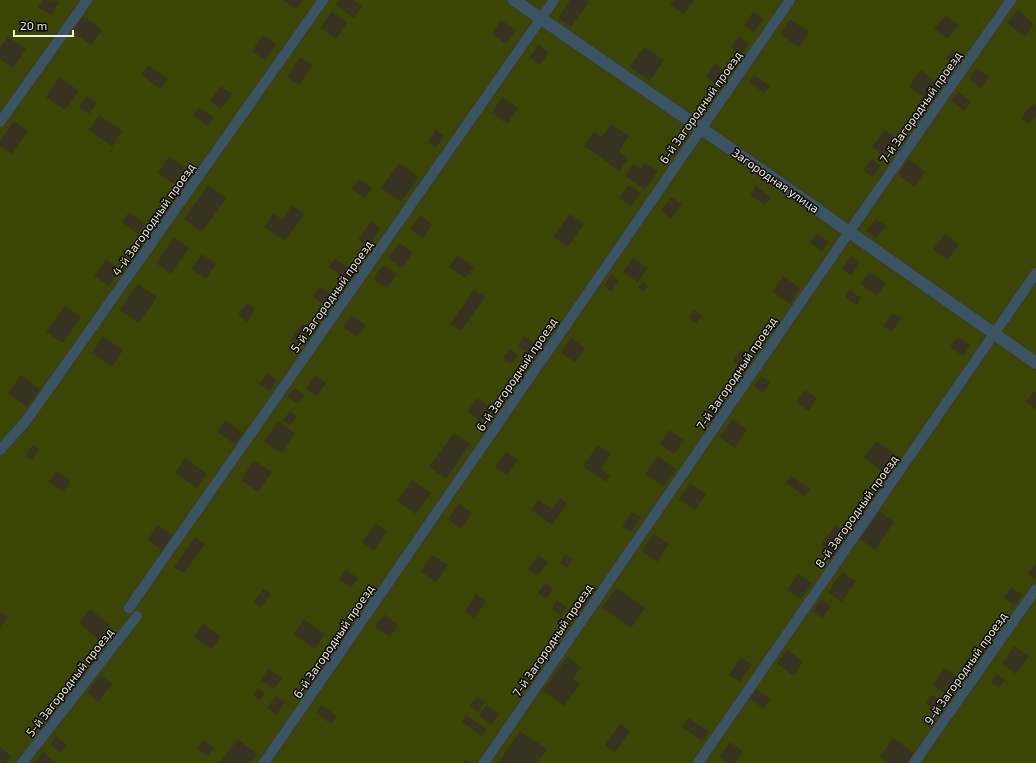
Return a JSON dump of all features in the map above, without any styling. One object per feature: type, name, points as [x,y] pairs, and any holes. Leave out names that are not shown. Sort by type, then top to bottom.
[{"type":"street","name":"Загородная улица","points":[[514,0],[1036,363]]},
{"type":"lane","points":[[0,122],[87,0]]},
{"type":"lane","name":"4-й Загородный проезд","points":[[0,450],[26,421],[323,0]]},
{"type":"lane","name":"5-й Загородный проезд","points":[[129,608],[554,0]]},
{"type":"lane","name":"6-й Загородный проезд","points":[[264,763],[700,128],[790,0]]},
{"type":"lane","name":"7-й Загородный проезд","points":[[484,763],[849,232],[1011,0]]},
{"type":"lane","name":"8-й Загородный проезд","points":[[698,763],[1036,273]]},
{"type":"lane","name":"9-й Загородный проезд","points":[[914,763],[1036,589]]},
{"type":"lane","name":"5-й Загородный проезд","points":[[22,763],[137,616]]},
{"type":"green space","points":[[0,0],[1036,0],[1036,763],[0,763]]},
{"type":"building","points":[[43,0],[60,1],[51,15],[38,7]]},
{"type":"building","points":[[283,0],[303,0],[296,9]]},
{"type":"building","points":[[340,0],[353,0],[362,6],[354,18],[336,5]]},
{"type":"building","points":[[570,0],[586,0],[589,2],[571,27],[558,18]]},
{"type":"building","points":[[674,0],[694,0],[684,14],[670,5]]},
{"type":"building","points":[[1018,10],[1034,24],[1025,37],[1007,23]]},
{"type":"building","points":[[332,11],[347,23],[336,39],[320,28]]},
{"type":"building","points":[[753,12],[764,19],[754,32],[744,25]]},
{"type":"building","points":[[946,15],[959,25],[948,39],[934,29]]},
{"type":"building","points":[[83,16],[102,30],[91,45],[72,31]]},
{"type":"building","points":[[790,19],[809,32],[799,47],[780,34]]},
{"type":"building","points":[[501,20],[516,30],[506,44],[492,34]]},
{"type":"building","points":[[263,35],[276,44],[265,60],[252,51]]},
{"type":"building","points":[[739,36],[749,44],[741,54],[731,47]]},
{"type":"building","points":[[8,37],[26,49],[13,68],[0,59],[0,48]]},
{"type":"building","points":[[538,45],[549,52],[540,65],[530,57]]},
{"type":"building","points":[[644,47],[664,60],[650,81],[630,67]]},
{"type":"building","points":[[952,50],[959,55],[953,63],[946,58]]},
{"type":"building","points":[[300,57],[312,66],[299,85],[287,77]]},
{"type":"building","points":[[715,64],[725,71],[716,84],[706,77]]},
{"type":"building","points":[[148,65],[168,79],[161,89],[141,75]]},
{"type":"building","points":[[977,68],[989,77],[981,88],[969,79]]},
{"type":"building","points":[[921,70],[943,87],[931,103],[909,86]]},
{"type":"building","points":[[754,75],[770,86],[764,93],[749,82]]},
{"type":"building","points":[[59,77],[79,91],[65,110],[46,97]]},
{"type":"building","points":[[221,86],[232,94],[221,109],[210,101]]},
{"type":"building","points":[[958,91],[971,102],[964,111],[951,100]]},
{"type":"building","points":[[87,96],[97,103],[89,114],[79,107]]},
{"type":"building","points":[[502,97],[518,108],[507,124],[492,113]]},
{"type":"building","points":[[1033,103],[1036,105],[1036,116],[1029,124],[1021,118]]},
{"type":"building","points":[[199,107],[214,117],[208,126],[193,115]]},
{"type":"building","points":[[99,115],[122,131],[112,147],[89,130]]},
{"type":"building","points":[[14,121],[28,131],[12,154],[0,146],[0,141]]},
{"type":"building","points":[[611,124],[629,136],[619,151],[628,158],[620,171],[584,146],[594,132],[602,137]]},
{"type":"building","points":[[436,130],[444,136],[436,148],[428,142]]},
{"type":"building","points":[[885,130],[898,140],[885,157],[872,147]]},
{"type":"building","points":[[169,156],[185,168],[173,184],[158,173]]},
{"type":"building","points":[[872,159],[880,166],[872,177],[863,170]]},
{"type":"building","points":[[909,159],[925,172],[914,187],[898,174]]},
{"type":"building","points":[[399,163],[419,177],[401,202],[381,188]]},
{"type":"building","points":[[645,163],[658,171],[645,189],[625,176],[633,164],[641,169]]},
{"type":"building","points":[[359,179],[372,188],[365,198],[352,189]]},
{"type":"building","points":[[208,185],[226,198],[202,232],[184,219]]},
{"type":"building","points":[[628,185],[641,193],[631,206],[619,198]]},
{"type":"building","points":[[756,186],[771,197],[765,205],[750,195]]},
{"type":"building","points":[[671,197],[682,204],[671,219],[661,211]]},
{"type":"building","points":[[292,205],[304,214],[285,241],[264,227],[274,213],[282,220]]},
{"type":"building","points":[[129,212],[145,224],[138,234],[122,222]]},
{"type":"building","points":[[570,214],[584,224],[568,247],[553,237]]},
{"type":"building","points":[[420,215],[432,224],[423,238],[410,229]]},
{"type":"building","points":[[876,219],[886,226],[876,238],[866,231]]},
{"type":"building","points":[[371,221],[381,228],[368,247],[358,240]]},
{"type":"building","points":[[816,233],[829,242],[822,251],[810,243]]},
{"type":"building","points":[[945,234],[959,245],[947,260],[933,249]]},
{"type":"building","points":[[174,237],[189,248],[171,274],[156,263]]},
{"type":"building","points":[[399,243],[413,252],[402,268],[388,258]]},
{"type":"building","points":[[202,254],[216,264],[206,279],[191,269]]},
{"type":"building","points":[[457,255],[474,267],[465,278],[449,267]]},
{"type":"building","points":[[851,256],[860,263],[851,275],[842,269]]},
{"type":"building","points":[[335,258],[356,273],[350,282],[329,267]]},
{"type":"building","points":[[633,258],[648,268],[638,282],[623,272]]},
{"type":"building","points":[[106,259],[120,269],[109,286],[94,276]]},
{"type":"building","points":[[383,265],[397,274],[387,288],[373,279]]},
{"type":"building","points":[[869,272],[886,283],[877,295],[860,284]]},
{"type":"building","points":[[611,275],[619,280],[611,291],[604,286]]},
{"type":"building","points":[[783,276],[800,288],[790,304],[773,292]]},
{"type":"building","points":[[643,282],[648,286],[644,292],[638,288]]},
{"type":"building","points":[[138,284],[157,297],[139,323],[120,310]]},
{"type":"building","points":[[320,287],[335,297],[328,307],[313,297]]},
{"type":"building","points":[[474,290],[485,297],[461,331],[450,324]]},
{"type":"building","points":[[850,290],[861,298],[857,305],[845,297]]},
{"type":"building","points":[[247,303],[255,309],[247,322],[238,315]]},
{"type":"building","points":[[65,306],[81,317],[63,343],[46,332]]},
{"type":"building","points":[[694,310],[702,316],[696,323],[689,318]]},
{"type":"building","points":[[893,313],[901,318],[892,332],[883,326]]},
{"type":"building","points":[[351,315],[366,325],[357,337],[343,327]]},
{"type":"building","points":[[302,323],[312,330],[301,347],[290,340]]},
{"type":"building","points":[[103,336],[123,350],[112,367],[92,353]]},
{"type":"building","points":[[524,336],[537,345],[530,354],[518,346]]},
{"type":"building","points":[[958,337],[970,345],[963,356],[950,347]]},
{"type":"building","points":[[571,338],[585,348],[575,362],[561,353]]},
{"type":"building","points":[[509,349],[518,355],[512,364],[503,358]]},
{"type":"building","points":[[741,350],[752,358],[745,370],[733,361]]},
{"type":"building","points":[[267,373],[277,380],[270,391],[259,384]]},
{"type":"building","points":[[21,375],[40,389],[27,407],[8,393]]},
{"type":"building","points":[[315,375],[326,383],[317,396],[306,389]]},
{"type":"building","points":[[761,376],[770,383],[763,393],[754,386]]},
{"type":"building","points":[[294,388],[304,395],[298,404],[288,397]]},
{"type":"building","points":[[805,390],[817,398],[809,411],[796,402]]},
{"type":"building","points":[[1034,391],[1036,392],[1036,409],[1026,402]]},
{"type":"building","points":[[477,398],[491,408],[481,422],[467,412]]},
{"type":"building","points":[[712,409],[719,414],[714,422],[707,417]]},
{"type":"building","points":[[290,411],[297,416],[290,426],[283,420]]},
{"type":"building","points":[[732,419],[747,430],[735,448],[720,437]]},
{"type":"building","points":[[225,420],[243,433],[235,444],[217,432]]},
{"type":"building","points":[[278,421],[295,433],[282,453],[264,441]]},
{"type":"building","points":[[669,430],[684,440],[674,454],[660,444]]},
{"type":"building","points":[[454,433],[470,444],[446,479],[429,467]]},
{"type":"building","points":[[876,441],[900,457],[887,475],[864,458]]},
{"type":"building","points":[[33,445],[39,449],[32,460],[26,456]]},
{"type":"building","points":[[598,445],[611,454],[601,469],[610,476],[606,482],[583,466]]},
{"type":"building","points":[[506,452],[518,460],[507,475],[495,467]]},
{"type":"building","points":[[658,456],[676,469],[664,486],[645,474]]},
{"type":"building","points":[[185,458],[207,474],[197,488],[175,473]]},
{"type":"building","points":[[254,460],[272,472],[258,492],[241,480]]},
{"type":"building","points":[[56,471],[71,481],[63,492],[49,482]]},
{"type":"building","points":[[791,476],[810,489],[804,496],[786,483]]},
{"type":"building","points":[[412,480],[431,493],[416,514],[397,501]]},
{"type":"building","points":[[690,483],[706,494],[695,510],[679,499]]},
{"type":"building","points":[[560,498],[567,503],[552,525],[531,510],[538,500],[552,509]]},
{"type":"building","points":[[459,504],[472,513],[461,529],[448,519]]},
{"type":"building","points":[[879,511],[894,522],[875,550],[860,539]]},
{"type":"building","points":[[632,512],[641,517],[631,532],[622,526]]},
{"type":"building","points":[[376,523],[387,531],[374,551],[362,542]]},
{"type":"building","points":[[158,525],[173,536],[163,551],[147,540]]},
{"type":"building","points":[[835,525],[849,535],[835,555],[821,545]]},
{"type":"building","points":[[654,534],[669,544],[657,562],[642,551]]},
{"type":"building","points":[[195,537],[205,544],[184,573],[174,567]]},
{"type":"building","points":[[565,554],[573,559],[567,568],[560,563]]},
{"type":"building","points":[[432,555],[448,565],[436,582],[420,571]]},
{"type":"building","points":[[538,555],[548,562],[538,576],[528,569]]},
{"type":"building","points":[[1036,562],[1036,579],[1028,574]]},
{"type":"building","points":[[346,570],[358,578],[351,588],[339,579]]},
{"type":"building","points":[[842,572],[856,581],[842,602],[828,592]]},
{"type":"building","points":[[798,574],[812,583],[801,599],[787,590]]},
{"type":"building","points":[[545,583],[553,589],[546,599],[538,593]]},
{"type":"building","points":[[1011,587],[1022,595],[1014,605],[1004,598]]},
{"type":"building","points":[[616,588],[645,608],[631,628],[602,608]]},
{"type":"building","points":[[263,589],[271,594],[261,607],[254,602]]},
{"type":"building","points":[[583,589],[592,596],[580,614],[571,608]]},
{"type":"building","points":[[476,594],[486,601],[474,618],[465,611]]},
{"type":"building","points":[[821,599],[831,606],[822,618],[812,611]]},
{"type":"building","points":[[557,601],[567,607],[561,615],[552,609]]},
{"type":"building","points":[[90,609],[110,625],[98,639],[79,623]]},
{"type":"building","points":[[1,612],[8,617],[0,628],[0,613]]},
{"type":"building","points":[[384,614],[398,625],[390,637],[375,627]]},
{"type":"building","points":[[304,619],[325,634],[315,649],[294,634]]},
{"type":"building","points":[[203,624],[221,636],[212,649],[194,637]]},
{"type":"building","points":[[1014,646],[1029,656],[1016,674],[1002,664]]},
{"type":"building","points":[[787,650],[803,661],[794,676],[777,664]]},
{"type":"building","points":[[567,657],[581,667],[573,678],[580,684],[564,706],[543,691]]},
{"type":"building","points":[[741,657],[752,665],[740,682],[729,675]]},
{"type":"building","points":[[534,663],[542,669],[536,678],[528,672]]},
{"type":"building","points":[[944,668],[963,681],[951,698],[933,685]]},
{"type":"building","points":[[268,669],[282,678],[274,689],[261,680]]},
{"type":"building","points":[[997,674],[1005,680],[999,688],[991,682]]},
{"type":"building","points":[[101,675],[112,684],[98,702],[87,692]]},
{"type":"building","points":[[258,688],[265,693],[260,701],[253,695]]},
{"type":"building","points":[[756,689],[771,699],[764,709],[749,698]]},
{"type":"building","points":[[932,695],[943,703],[937,711],[926,703]]},
{"type":"building","points":[[276,696],[285,702],[276,715],[267,708]]},
{"type":"building","points":[[477,696],[485,702],[478,712],[470,706]]},
{"type":"building","points":[[321,705],[337,716],[331,724],[316,713]]},
{"type":"building","points":[[486,705],[499,714],[492,725],[479,716]]},
{"type":"building","points":[[466,715],[486,729],[482,736],[462,722]]},
{"type":"building","points":[[689,718],[709,732],[702,741],[682,727]]},
{"type":"building","points":[[620,724],[630,731],[615,753],[605,745]]},
{"type":"building","points":[[520,731],[547,749],[537,763],[499,762]]},
{"type":"building","points":[[56,736],[67,745],[60,753],[50,744]]},
{"type":"building","points":[[893,738],[915,754],[909,763],[888,763],[880,757]]},
{"type":"building","points":[[238,739],[257,754],[250,763],[219,763]]},
{"type":"building","points":[[203,740],[214,748],[207,756],[197,748]]},
{"type":"building","points":[[730,742],[743,751],[735,763],[728,763],[719,757]]},
{"type":"building","points":[[0,747],[12,757],[6,763],[0,763]]},
{"type":"building","points":[[43,752],[56,763],[34,763]]},
{"type":"building","points":[[466,759],[472,763],[463,763]]}]
